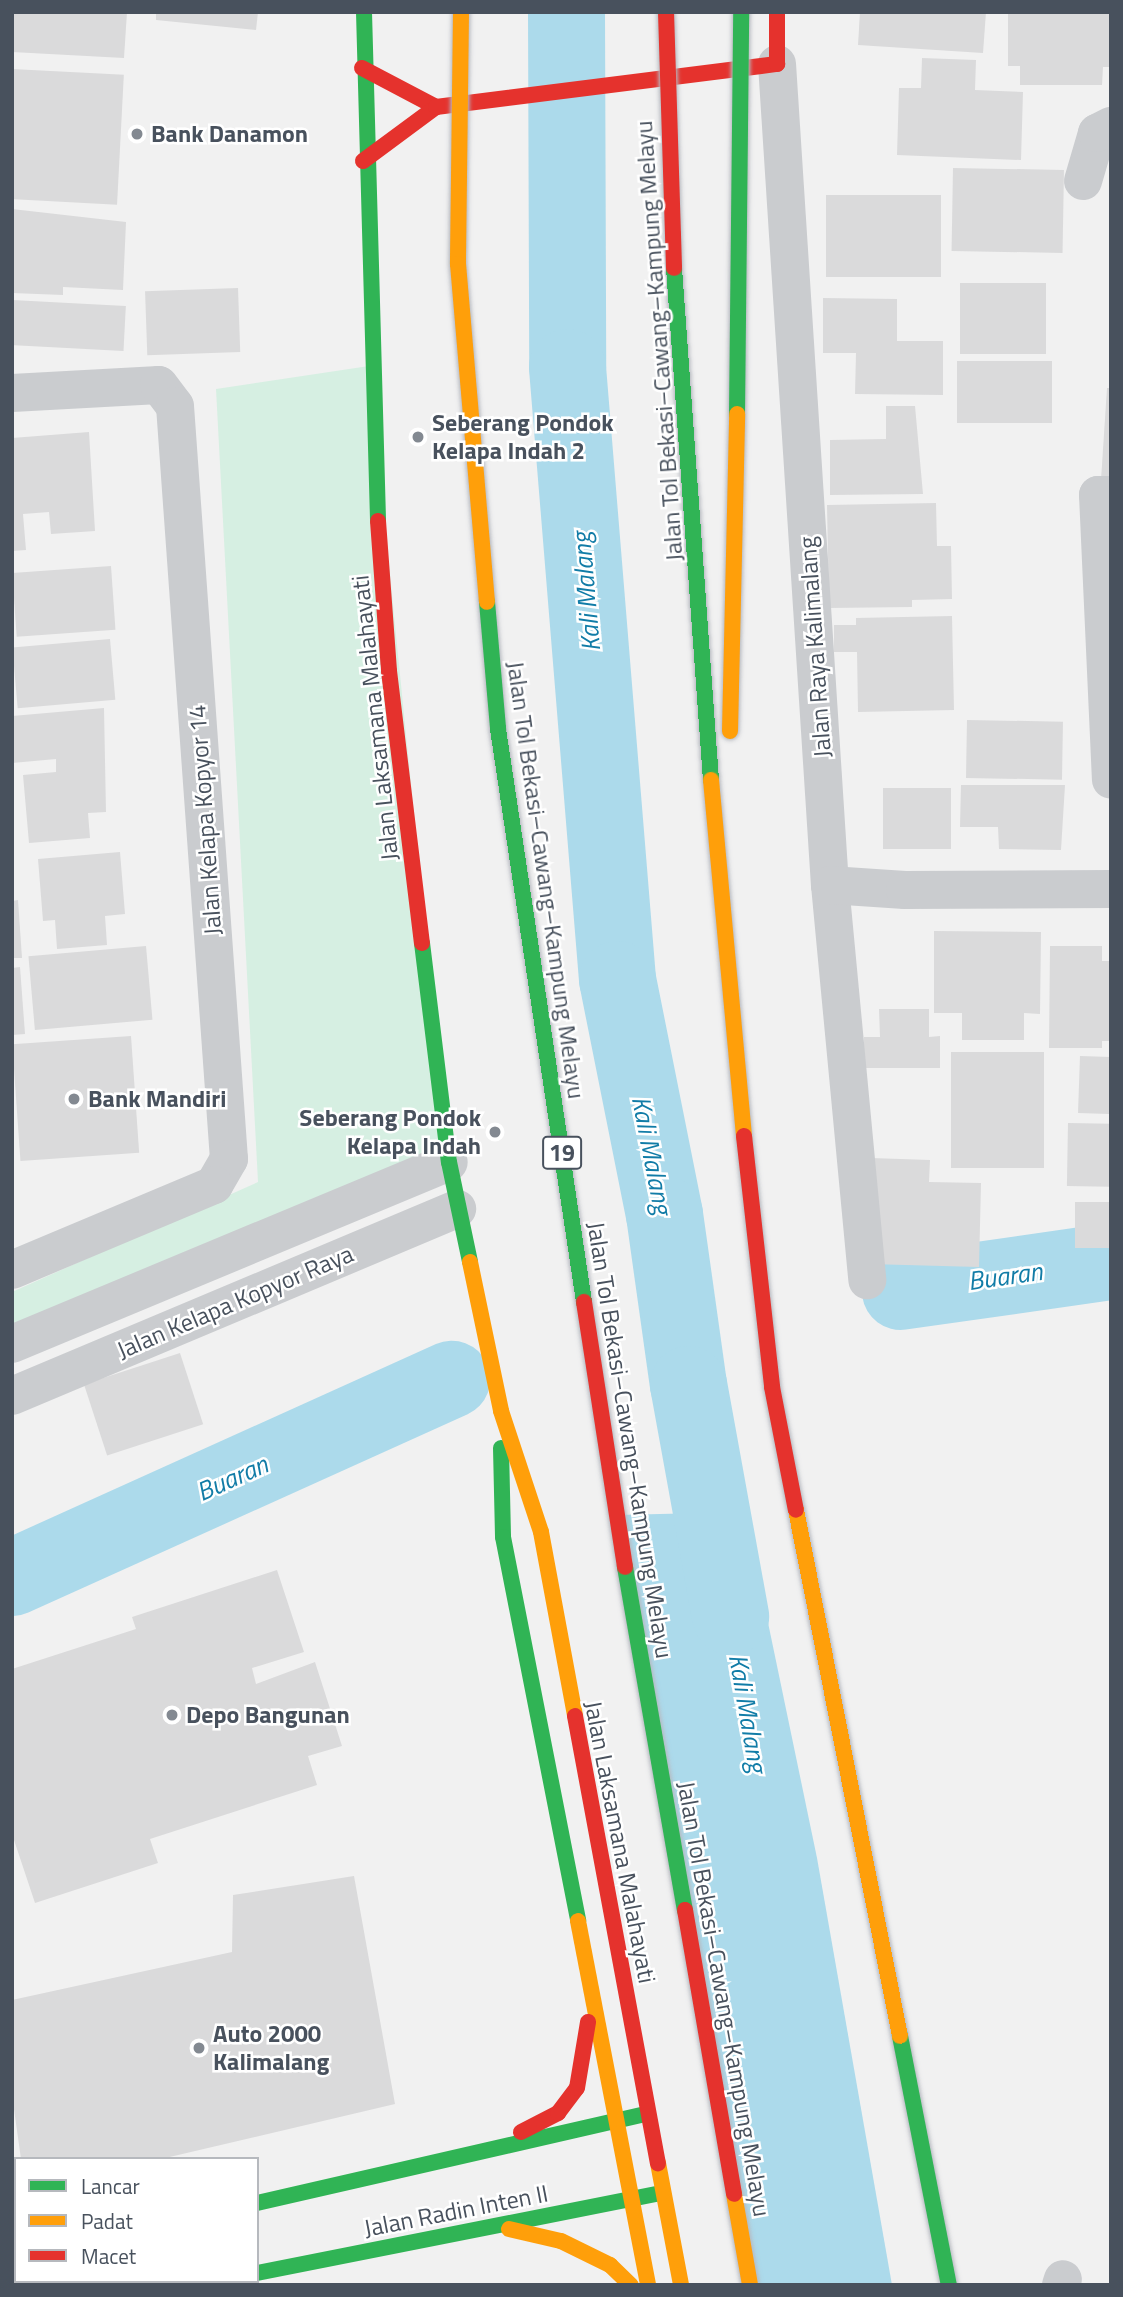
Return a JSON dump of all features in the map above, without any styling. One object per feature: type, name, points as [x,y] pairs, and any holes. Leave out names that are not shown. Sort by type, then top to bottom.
[{"type":"main road","name":"Jalan Laksamana Malahayati","points":[[364,12],[363,162],[372,443],[389,671],[449,1162],[501,1411],[541,1532],[681,2285]]},
{"type":"main road","name":"Jalan Tol Bekasi–Cawang–Kampung Melayu","points":[[461,12],[458,264],[498,729],[615,1507],[750,2285]]},
{"type":"main road","name":"Jalan Tol Bekasi–Cawang–Kampung Melayu","points":[[666,12],[668,203],[724,952],[772,1387],[949,2285]]},
{"type":"main road","points":[[730,746],[743,181],[741,12]]},
{"type":"main road","name":"Jalan Raya Kalimalang","points":[[777,12],[777,64]]},
{"type":"main road","points":[[363,162],[443,106],[777,64]]},
{"type":"main road","points":[[362,68],[443,106]]},
{"type":"main road","points":[[724,952],[729,773]]},
{"type":"main road","name":"Jalan Laksamana Malahayati","points":[[501,1411],[503,1537],[648,2285]]},
{"type":"main road","points":[[482,2152],[558,2113],[577,2088],[592,2001]]},
{"type":"main road","name":"Jalan Radin Inten II","points":[[259,2203],[648,2113]]},
{"type":"main road","name":"Jalan Radin Inten II","points":[[259,2273],[663,2193]]},
{"type":"main road","points":[[497,2226],[561,2241],[610,2265],[631,2285]]},
{"type":"street","name":"Jalan Raya Kalimalang","points":[[777,64],[830,885],[867,1280]]},
{"type":"street","points":[[1083,181],[1097,133],[1111,126]]},
{"type":"street","name":"Jalan Kelapa Kopyor 14","points":[[12,393],[159,385],[175,406],[229,1159],[214,1185],[12,1270]]},
{"type":"street","points":[[1111,495],[1098,495],[1111,780]]},
{"type":"street","points":[[830,885],[905,891],[1111,889]]},
{"type":"street","name":"Jalan Kelapa Kopyor Raya","points":[[12,1344],[449,1162]]},
{"type":"street","name":"Jalan Kelapa Kopyor Raya","points":[[12,1396],[457,1209]]},
{"type":"green space","points":[[369,366],[449,1162],[12,1344],[12,1292],[258,1182],[216,389]]},
{"type":"water","points":[[745,1512],[817,1858],[892,2285],[750,2285],[617,1515]]},
{"type":"building","points":[[12,12],[127,12],[124,58],[12,52]]},
{"type":"building","points":[[156,12],[258,12],[256,30],[156,20]]},
{"type":"building","points":[[860,12],[986,12],[983,53],[858,45]]},
{"type":"building","points":[[1008,12],[1111,12],[1111,67],[1103,67],[1102,85],[1020,85],[1020,66],[1008,66]]},
{"type":"building","points":[[922,58],[976,60],[975,90],[1023,92],[1021,160],[897,155],[899,88],[921,88]]},
{"type":"building","points":[[12,69],[124,75],[117,205],[12,199]]},
{"type":"building","points":[[953,168],[1064,170],[1063,253],[952,251]]},
{"type":"building","points":[[826,195],[941,195],[941,277],[826,277]]},
{"type":"building","points":[[12,209],[126,222],[123,290],[63,287],[63,295],[12,293]]},
{"type":"building","points":[[960,283],[1046,283],[1046,354],[960,354]]},
{"type":"building","points":[[238,288],[240,352],[147,355],[145,291]]},
{"type":"building","points":[[823,298],[897,299],[897,341],[943,341],[943,395],[855,394],[856,353],[823,353]]},
{"type":"building","points":[[12,300],[126,306],[123,351],[12,345]]},
{"type":"building","points":[[957,361],[1052,361],[1052,423],[957,423]]},
{"type":"building","points":[[1107,388],[1111,388],[1111,481],[1101,480]]},
{"type":"building","points":[[886,406],[915,406],[923,494],[830,495],[830,440],[886,439]]},
{"type":"building","points":[[89,432],[95,531],[51,534],[49,512],[23,514],[26,550],[12,551],[12,438]]},
{"type":"building","points":[[936,503],[937,546],[951,546],[952,599],[912,600],[912,607],[829,608],[827,505]]},
{"type":"building","points":[[111,566],[115,630],[17,637],[12,573]]},
{"type":"building","points":[[952,616],[954,710],[858,712],[857,652],[834,652],[834,625],[856,625],[856,618]]},
{"type":"building","points":[[110,639],[115,700],[18,708],[12,648]]},
{"type":"building","points":[[104,708],[106,812],[88,813],[90,838],[29,843],[23,775],[56,772],[56,759],[12,763],[12,716]]},
{"type":"building","points":[[967,720],[1063,722],[1062,780],[966,778]]},
{"type":"building","points":[[961,785],[1065,785],[1061,850],[999,849],[998,827],[960,827]]},
{"type":"building","points":[[883,788],[951,788],[951,849],[883,849]]},
{"type":"building","points":[[120,852],[125,914],[105,916],[107,945],[57,949],[55,920],[43,921],[38,859]]},
{"type":"building","points":[[18,900],[22,958],[12,958],[12,901]]},
{"type":"building","points":[[934,931],[1041,932],[1040,1014],[1024,1013],[1024,1040],[962,1040],[962,1013],[934,1013]]},
{"type":"building","points":[[146,946],[152,1020],[35,1030],[28,956]]},
{"type":"building","points":[[1050,946],[1102,946],[1102,961],[1111,961],[1111,1041],[1102,1041],[1102,1048],[1049,1048]]},
{"type":"building","points":[[20,967],[25,1034],[12,1035],[12,968]]},
{"type":"building","points":[[879,1009],[929,1009],[929,1037],[940,1036],[940,1068],[864,1068],[864,1037],[880,1037]]},
{"type":"building","name":"Bank Mandiri","points":[[131,1036],[139,1153],[20,1161],[12,1044]]},
{"type":"building","points":[[951,1052],[1044,1052],[1044,1168],[951,1168]]},
{"type":"building","points":[[1080,1056],[1111,1057],[1109,1114],[1078,1113]]},
{"type":"building","points":[[1068,1123],[1111,1124],[1110,1187],[1067,1186]]},
{"type":"building","points":[[871,1158],[930,1160],[929,1182],[981,1183],[979,1267],[869,1264]]},
{"type":"building","points":[[1075,1202],[1111,1202],[1111,1248],[1075,1248]]},
{"type":"building","points":[[180,1353],[203,1424],[107,1456],[84,1384]]},
{"type":"building","name":"Depo Bangunan","points":[[277,1570],[304,1652],[252,1668],[256,1684],[315,1662],[342,1746],[308,1756],[317,1785],[150,1839],[158,1863],[35,1903],[12,1834],[12,1669],[136,1629],[132,1617]]},
{"type":"building","name":"Auto 2000 Kalimalang","points":[[354,1876],[395,2104],[170,2157],[21,2157],[12,2095],[12,2000],[232,1952],[233,1895]]},
{"type":"waterway","name":"Kali Malang","points":[[566,12],[567,367],[617,979],[664,1214],[688,1384],[730,1616]]},
{"type":"waterway","name":"Buaran","points":[[900,1291],[1111,1261]]},
{"type":"waterway","name":"Buaran","points":[[12,1577],[451,1379]]},
{"type":"traffic: fast","points":[[364,12],[378,521]]},
{"type":"traffic: fast","points":[[737,414],[741,12]]},
{"type":"traffic: fast","points":[[674,268],[711,780]]},
{"type":"traffic: fast","points":[[487,602],[498,729],[584,1302]]},
{"type":"traffic: fast","points":[[422,943],[449,1162],[470,1262]]},
{"type":"traffic: fast","points":[[501,1448],[503,1537],[578,1921]]},
{"type":"traffic: fast","points":[[625,1567],[685,1910]]},
{"type":"traffic: fast","points":[[900,2036],[949,2285]]},
{"type":"traffic: fast","points":[[259,2203],[641,2115]]},
{"type":"traffic: fast","points":[[259,2273],[657,2194]]},
{"type":"traffic: slow","points":[[461,12],[458,264],[487,602]]},
{"type":"traffic: slow","points":[[730,731],[737,414]]},
{"type":"traffic: slow","points":[[711,780],[744,1136]]},
{"type":"traffic: slow","points":[[470,1262],[501,1411],[541,1532],[575,1716]]},
{"type":"traffic: slow","points":[[796,1510],[900,2036]]},
{"type":"traffic: slow","points":[[578,1921],[648,2285]]},
{"type":"traffic: slow","points":[[658,2163],[681,2285]]},
{"type":"traffic: slow","points":[[734,2194],[750,2285]]},
{"type":"traffic: slow","points":[[509,2229],[561,2241],[610,2265],[631,2285]]},
{"type":"traffic: slow","points":[[199,2285],[208,2283]]},
{"type":"traffic: jam","points":[[666,12],[674,268]]},
{"type":"traffic: jam","points":[[363,161],[436,107],[777,64],[777,12]]},
{"type":"traffic: jam","points":[[362,68],[436,107]]},
{"type":"traffic: jam","points":[[378,521],[389,671],[422,943]]},
{"type":"traffic: jam","points":[[744,1136],[772,1387],[796,1510]]},
{"type":"traffic: jam","points":[[584,1302],[625,1567]]},
{"type":"traffic: jam","points":[[575,1716],[658,2163]]},
{"type":"traffic: jam","points":[[685,1910],[734,2194]]},
{"type":"traffic: jam","points":[[521,2132],[558,2113],[577,2088],[588,2022]]},
{"type":"place","name":"Bank Danamon","points":[[137,134]]},
{"type":"place","name":"Seberang Pondok Kelapa Indah 2","points":[[418,437]]},
{"type":"place","name":"Bank Mandiri","points":[[74,1099]]},
{"type":"place","name":"Seberang Pondok Kelapa Indah","points":[[495,1132]]},
{"type":"place","name":"Depo Bangunan","points":[[172,1715]]},
{"type":"place","name":"Auto 2000 Kalimalang","points":[[199,2048]]}]
